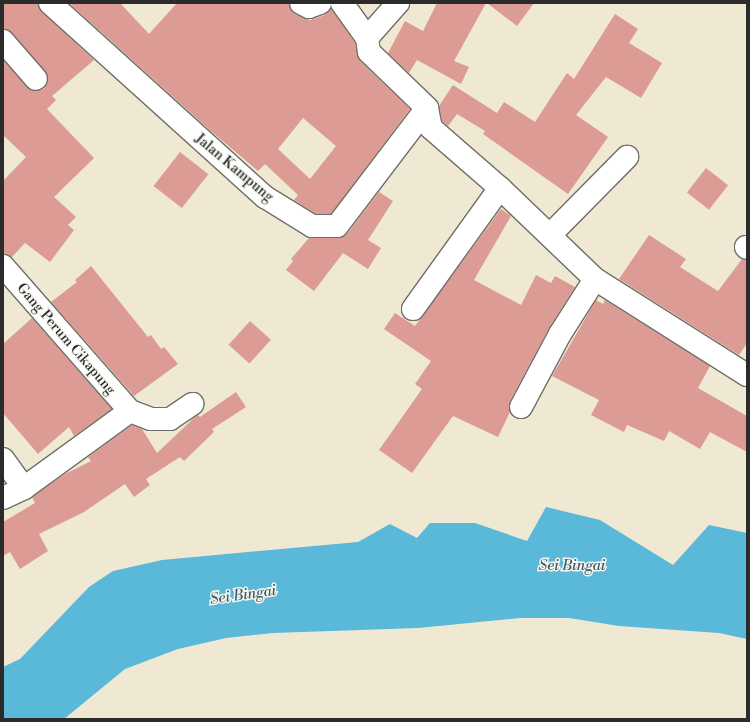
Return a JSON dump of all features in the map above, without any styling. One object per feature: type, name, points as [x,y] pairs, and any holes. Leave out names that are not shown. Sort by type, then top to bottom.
[{"type":"street","name":"Jalan Kampung","points":[[50,3],[265,197],[312,226],[337,226],[427,108]]},
{"type":"street","points":[[342,3],[367,38],[368,52],[427,108],[431,128],[500,188],[595,279],[747,375]]},
{"type":"street","points":[[367,38],[398,3]]},
{"type":"street","points":[[3,41],[36,79]]},
{"type":"street","points":[[550,235],[627,157]]},
{"type":"street","points":[[412,309],[500,188]]},
{"type":"street","name":"Gang Perum Cikapung","points":[[3,266],[130,411]]},
{"type":"street","points":[[521,407],[560,334],[595,279]]},
{"type":"street","points":[[3,498],[24,488],[130,411],[151,419],[170,419],[192,404]]},
{"type":"street","points":[[3,459],[24,488]]},
{"type":"water","name":"Sei Bingai","points":[[546,507],[600,520],[673,565],[709,525],[747,533],[747,639],[719,633],[619,626],[569,618],[520,618],[418,628],[273,633],[226,638],[178,649],[125,669],[64,719],[3,719],[3,667],[20,659],[89,587],[113,571],[162,560],[358,542],[390,524],[417,538],[430,523],[475,523],[527,541]]},
{"type":"building","points":[[3,3],[38,3],[42,12],[94,60],[52,96],[56,100],[47,109],[94,158],[54,197],[76,217],[68,225],[74,230],[50,262],[25,243],[12,257],[3,254],[3,181],[26,157],[3,135],[3,60],[32,91],[44,89],[48,77],[12,33],[3,29]]},
{"type":"building","points":[[69,3],[120,3],[149,34],[177,3],[289,3],[295,14],[310,20],[325,15],[331,8],[355,43],[360,61],[410,109],[331,214],[316,214],[294,200],[298,195],[265,164],[258,171],[212,132]],"holes":[[[303,118],[336,146],[310,179],[278,149]]]},
{"type":"building","points":[[437,3],[486,3],[454,61],[469,67],[461,84],[417,60],[409,73],[388,53],[405,21],[423,31]]},
{"type":"building","points":[[487,3],[534,3],[517,26]]},
{"type":"building","points":[[615,14],[638,29],[629,43],[662,63],[641,98],[606,77],[576,115],[608,137],[568,194],[483,134],[485,131],[457,114],[448,126],[442,121],[439,106],[453,85],[497,113],[504,102],[535,122],[567,73],[574,79]]},
{"type":"building","points":[[180,152],[208,174],[182,208],[154,186]]},
{"type":"building","points":[[706,168],[728,185],[709,210],[687,192]]},
{"type":"building","points":[[379,192],[393,201],[368,240],[381,248],[368,269],[343,253],[314,291],[286,270],[293,261],[291,259],[309,238],[337,238],[347,234]]},
{"type":"building","points":[[501,209],[511,216],[474,280],[521,305],[536,275],[551,283],[555,276],[575,287],[549,328],[510,401],[510,412],[498,437],[453,416],[412,473],[379,450],[422,389],[415,384],[431,361],[384,329],[395,313],[415,326]]},
{"type":"building","points":[[649,235],[686,259],[680,267],[718,291],[742,259],[747,260],[747,343],[739,355],[619,279]]},
{"type":"building","points":[[91,266],[148,337],[151,335],[161,349],[164,347],[178,364],[134,396],[51,302],[77,282],[75,280]]},
{"type":"building","points":[[596,300],[603,304],[605,300],[710,366],[698,388],[747,416],[747,452],[710,432],[700,449],[669,431],[664,441],[627,425],[624,432],[591,415],[599,400],[552,376]]},
{"type":"building","points":[[32,318],[112,409],[74,436],[69,427],[38,454],[3,413],[3,344]]},
{"type":"building","points":[[250,321],[271,340],[249,364],[229,345]]},
{"type":"building","points":[[236,392],[246,407],[212,429],[214,432],[184,461],[180,457],[146,479],[150,485],[134,497],[125,484],[84,512],[39,534],[48,551],[20,569],[10,552],[3,556],[3,522],[35,503],[32,497],[65,474],[91,461],[88,457],[132,425],[142,429],[157,453],[195,417],[198,415],[200,417]]}]
